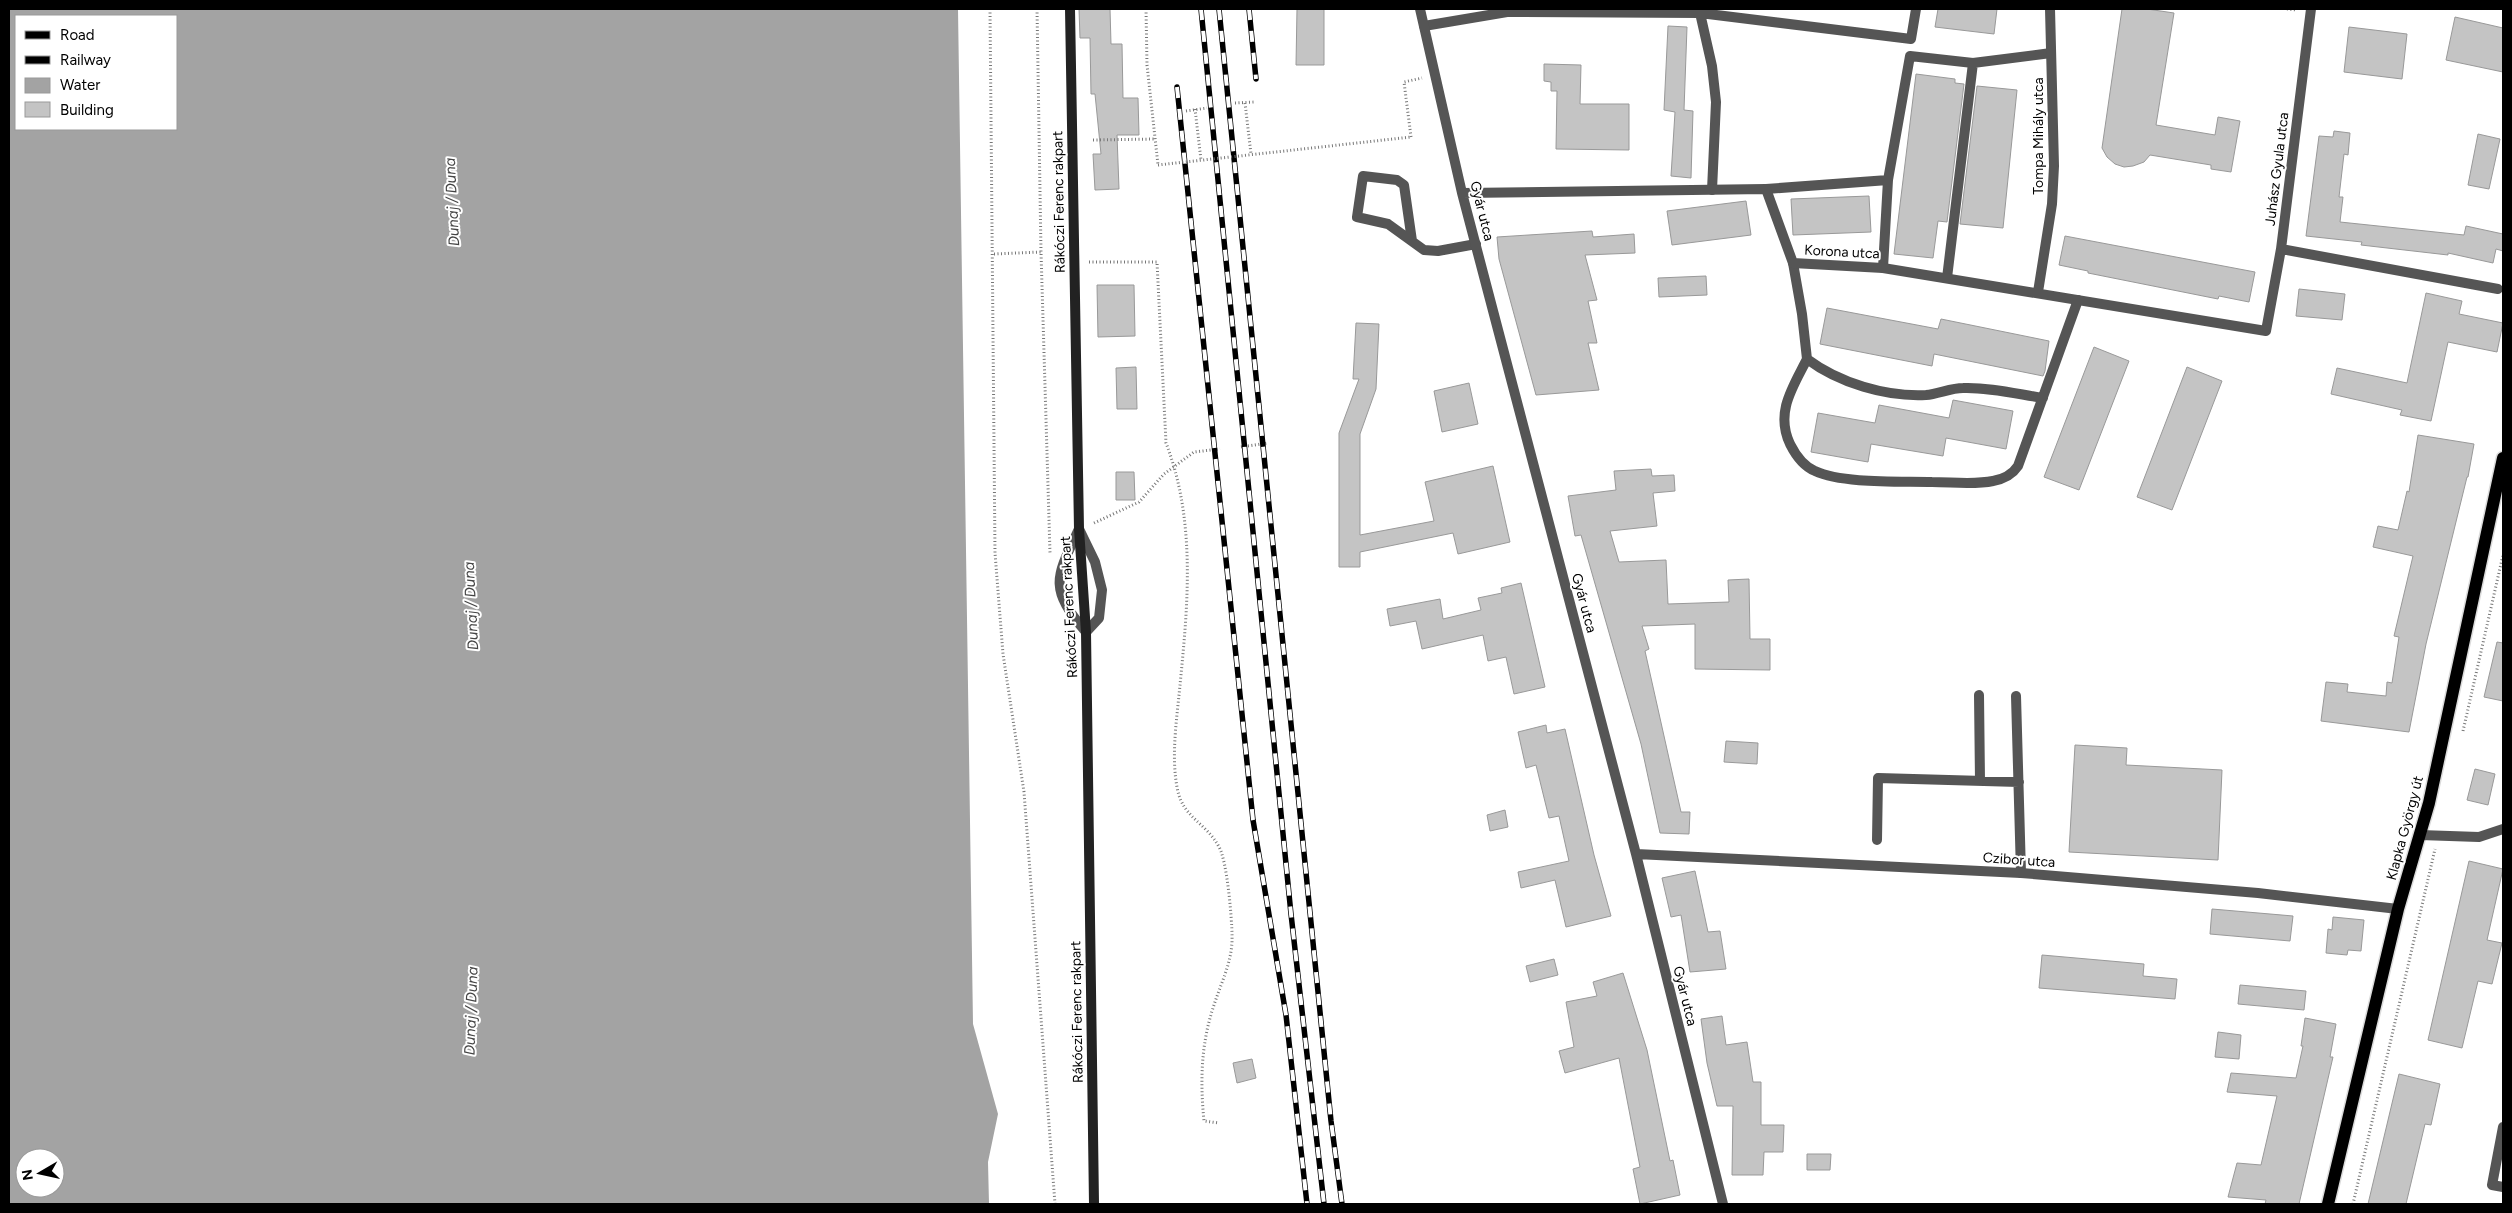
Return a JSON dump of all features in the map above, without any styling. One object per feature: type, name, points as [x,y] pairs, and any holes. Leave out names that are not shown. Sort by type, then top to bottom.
[{"type":"main road","name":"Klapka György út","points":[[2328,1204],[2398,909],[2429,802],[2503,458]]},
{"type":"street","name":"Rákóczi Ferenc rakpart","points":[[1070,9],[1073,262],[1080,529],[1086,632],[1094,1204]]},
{"type":"street","name":"Gyár utca","points":[[1420,9],[1462,193],[1636,854],[1723,1204]]},
{"type":"street","points":[[1883,268],[1888,180],[1910,56],[1916,9]]},
{"type":"street","name":"Tompa Mihály utca","points":[[2038,292],[2052,204],[2054,166],[2050,9]]},
{"type":"street","name":"Juhász Gyula utca","points":[[2266,331],[2281,249],[2311,9]]},
{"type":"street","points":[[1424,26],[1508,12],[1700,13],[1911,39]]},
{"type":"street","points":[[1700,13],[1712,66],[1716,102],[1712,190]]},
{"type":"street","points":[[1910,56],[1973,63],[2051,53]]},
{"type":"street","points":[[1947,278],[1973,63]]},
{"type":"street","points":[[1412,241],[1404,185],[1397,180],[1363,176],[1357,217],[1388,224],[1424,250],[1438,252],[1476,244]]},
{"type":"street","points":[[1462,193],[1766,189],[1888,180]]},
{"type":"street","name":"Korona utca","points":[[1766,189],[1792,263],[1883,268],[2266,331]]},
{"type":"street","points":[[2281,249],[2498,289]]},
{"type":"street","points":[[1792,263],[1808,359],[1786,401],[1783,412],[1784,427],[1798,458],[1806,467],[1826,476],[1870,480],[1974,483],[1993,482],[2012,474],[2018,466],[2078,300]]},
{"type":"street","points":[[1808,359],[1821,370],[1853,384],[1893,393],[1928,395],[1961,388],[1976,388],[2043,398]]},
{"type":"street","points":[[1080,529],[1095,562],[1102,590],[1099,618],[1086,632],[1069,613],[1060,590],[1060,570],[1080,529]]},
{"type":"street","points":[[1979,695],[1980,781]]},
{"type":"street","points":[[2016,696],[2021,873]]},
{"type":"street","points":[[1877,840],[1878,778],[2019,782]]},
{"type":"street","points":[[2420,835],[2479,837],[2503,829]]},
{"type":"street","name":"Czibor utca","points":[[1636,854],[2021,873],[2258,893],[2398,909]]},
{"type":"street","points":[[2503,1127],[2492,1185],[2503,1187]]},
{"type":"path","points":[[990,9],[994,254],[995,553],[1003,654],[1024,792],[1055,1204]]},
{"type":"path","points":[[1037,9],[1041,252],[1051,558]]},
{"type":"path","points":[[1146,9],[1147,65],[1158,165],[1411,137],[1404,82]]},
{"type":"path","points":[[1235,103],[1255,102]]},
{"type":"path","points":[[1245,103],[1251,154]]},
{"type":"path","points":[[1186,111],[1207,108]]},
{"type":"path","points":[[1196,109],[1201,160]]},
{"type":"path","points":[[1093,140],[1155,139]]},
{"type":"path","points":[[994,254],[1041,252]]},
{"type":"path","points":[[1073,262],[1157,262],[1166,443],[1175,466],[1188,555],[1189,577],[1175,737],[1177,787],[1182,804],[1189,814],[1211,834],[1221,849],[1232,937],[1230,958],[1214,1006],[1202,1064],[1200,1086],[1204,1121],[1219,1123]]},
{"type":"path","points":[[1241,447],[1268,444]]},
{"type":"path","points":[[1080,529],[1139,502],[1164,474],[1194,452],[1220,449]]},
{"type":"path","points":[[2461,739],[2503,556]]},
{"type":"path","points":[[2353,1204],[2438,837]]},
{"type":"water","name":"Dunaj / Duna","points":[[9,9],[958,9],[973,1024],[998,1114],[988,1162],[989,1204],[9,1204]]},
{"type":"building","points":[[1079,9],[1110,9],[1111,44],[1122,44],[1123,98],[1138,98],[1139,135],[1117,135],[1119,189],[1095,190],[1093,154],[1101,154],[1095,94],[1091,94],[1090,38],[1080,38]]},
{"type":"building","points":[[1297,9],[1324,9],[1324,65],[1296,65]]},
{"type":"building","points":[[1938,9],[1997,9],[1994,34],[1935,27]]},
{"type":"building","points":[[2122,9],[2147,9],[2174,13],[2156,125],[2215,135],[2218,117],[2240,121],[2231,172],[2211,169],[2211,165],[2150,155],[2144,162],[2124,167],[2115,164],[2107,157],[2102,148]]},
{"type":"building","points":[[2455,17],[2503,28],[2503,72],[2446,60]]},
{"type":"building","points":[[1668,26],[1687,27],[1684,110],[1693,111],[1691,178],[1671,176],[1675,112],[1664,110]]},
{"type":"building","points":[[2349,27],[2407,34],[2402,79],[2344,72]]},
{"type":"building","points":[[1544,64],[1581,65],[1580,104],[1629,104],[1629,150],[1556,149],[1557,91],[1551,91],[1551,82],[1544,81]]},
{"type":"building","points":[[1916,74],[1955,79],[1955,83],[1964,84],[1947,222],[1938,221],[1933,258],[1894,254]]},
{"type":"building","points":[[1977,86],[2017,90],[2003,228],[1960,224]]},
{"type":"building","points":[[2334,131],[2350,133],[2348,155],[2344,154],[2339,197],[2343,197],[2340,222],[2464,235],[2466,226],[2503,234],[2503,251],[2496,249],[2493,263],[2448,253],[2448,255],[2361,245],[2362,242],[2306,236],[2319,136],[2333,137]]},
{"type":"building","points":[[2478,134],[2500,139],[2489,189],[2468,185]]},
{"type":"building","points":[[1869,196],[1871,232],[1793,235],[1791,199]]},
{"type":"building","points":[[1746,201],[1751,235],[1672,245],[1667,211]]},
{"type":"building","points":[[1592,231],[1593,237],[1634,234],[1635,253],[1585,255],[1597,300],[1588,301],[1597,343],[1588,343],[1599,390],[1536,395],[1499,259],[1497,237]]},
{"type":"building","points":[[2065,236],[2255,272],[2249,302],[2219,296],[2218,299],[2088,273],[2088,271],[2059,265]]},
{"type":"building","points":[[1706,276],[1707,295],[1659,297],[1658,278]]},
{"type":"building","points":[[1097,285],[1134,285],[1135,336],[1098,337]]},
{"type":"building","points":[[2299,289],[2345,294],[2342,320],[2296,316]]},
{"type":"building","points":[[2426,293],[2462,301],[2459,314],[2503,323],[2497,352],[2448,342],[2431,421],[2400,415],[2402,410],[2331,394],[2337,368],[2407,383]]},
{"type":"building","points":[[1827,308],[1938,329],[1941,319],[2049,341],[2045,371],[2043,376],[1934,354],[1932,366],[1820,344]]},
{"type":"building","points":[[1356,323],[1379,324],[1376,389],[1360,434],[1360,535],[1434,521],[1425,482],[1493,466],[1510,542],[1458,554],[1453,533],[1360,552],[1360,567],[1339,567],[1339,433],[1359,379],[1353,379]]},
{"type":"building","points":[[2094,347],[2129,361],[2079,490],[2044,477]]},
{"type":"building","points":[[1136,367],[1137,409],[1117,409],[1116,368]]},
{"type":"building","points":[[2187,367],[2222,381],[2172,510],[2137,497]]},
{"type":"building","points":[[1469,383],[1478,424],[1442,432],[1434,391]]},
{"type":"building","points":[[1953,400],[2013,411],[2006,449],[1946,438],[1943,456],[1871,444],[1868,462],[1811,452],[1818,413],[1875,423],[1879,405],[1949,418]]},
{"type":"building","points":[[2418,435],[2474,444],[2468,477],[2426,644],[2409,732],[2321,721],[2326,682],[2348,684],[2347,692],[2386,696],[2387,682],[2392,683],[2399,637],[2394,636],[2413,556],[2373,547],[2378,526],[2398,530],[2407,491],[2409,492]]},
{"type":"building","points":[[1651,469],[1652,476],[1674,475],[1675,491],[1653,493],[1657,526],[1610,531],[1619,562],[1666,560],[1668,604],[1729,602],[1728,580],[1749,579],[1750,639],[1770,639],[1770,670],[1695,669],[1695,624],[1642,626],[1649,649],[1645,651],[1681,812],[1690,812],[1689,834],[1660,833],[1641,744],[1581,535],[1575,536],[1568,496],[1616,490],[1614,471]]},
{"type":"building","points":[[1116,472],[1134,472],[1135,500],[1116,500]]},
{"type":"building","points":[[1521,583],[1545,687],[1514,694],[1506,657],[1488,661],[1483,635],[1422,649],[1416,621],[1390,626],[1387,609],[1440,599],[1443,619],[1481,610],[1478,598],[1502,593],[1501,588]]},
{"type":"building","points":[[2497,642],[2503,643],[2503,701],[2484,697]]},
{"type":"building","points":[[1546,725],[1547,733],[1565,729],[1594,855],[1611,916],[1566,927],[1555,880],[1521,888],[1518,872],[1569,861],[1559,816],[1549,818],[1536,765],[1526,768],[1518,732]]},
{"type":"building","points":[[1726,741],[1758,743],[1757,764],[1724,762]]},
{"type":"building","points":[[2075,745],[2127,748],[2126,765],[2222,770],[2218,860],[2069,852]]},
{"type":"building","points":[[2475,769],[2495,774],[2488,805],[2467,800]]},
{"type":"building","points":[[1505,810],[1508,827],[1490,831],[1487,815]]},
{"type":"building","points":[[2469,861],[2503,869],[2487,940],[2502,943],[2492,984],[2478,981],[2462,1048],[2428,1040]]},
{"type":"building","points":[[1695,871],[1708,932],[1720,931],[1726,969],[1690,972],[1681,915],[1671,917],[1662,878]]},
{"type":"building","points":[[2212,909],[2293,916],[2290,941],[2210,934]]},
{"type":"building","points":[[2333,917],[2364,920],[2361,951],[2348,950],[2347,955],[2326,953],[2328,929],[2332,930]]},
{"type":"building","points":[[2042,955],[2144,964],[2143,976],[2177,979],[2175,999],[2039,988]]},
{"type":"building","points":[[1554,959],[1558,975],[1530,982],[1526,966]]},
{"type":"building","points":[[1623,973],[1647,1050],[1670,1161],[1673,1160],[1680,1195],[1640,1204],[1633,1169],[1640,1167],[1619,1058],[1565,1073],[1559,1051],[1574,1047],[1566,1002],[1597,996],[1593,982]]},
{"type":"building","points":[[2240,985],[2306,991],[2304,1010],[2238,1004]]},
{"type":"building","points":[[1722,1016],[1726,1045],[1747,1042],[1753,1082],[1761,1082],[1761,1125],[1784,1125],[1783,1152],[1764,1152],[1763,1175],[1732,1175],[1733,1106],[1717,1106],[1707,1063],[1701,1019]]},
{"type":"building","points":[[2305,1018],[2336,1024],[2330,1057],[2333,1057],[2299,1204],[2265,1204],[2266,1200],[2228,1197],[2237,1163],[2261,1165],[2277,1096],[2227,1092],[2231,1073],[2296,1078],[2303,1046],[2301,1046]]},
{"type":"building","points":[[2218,1032],[2241,1035],[2239,1059],[2215,1057]]},
{"type":"building","points":[[1252,1059],[1256,1078],[1237,1083],[1233,1063]]},
{"type":"building","points":[[2399,1074],[2440,1084],[2431,1125],[2425,1124],[2406,1204],[2368,1204]]},
{"type":"building","points":[[1807,1154],[1831,1154],[1830,1170],[1807,1170]]},
{"type":"railway","points":[[1201,9],[1291,914],[1324,1204]]},
{"type":"railway","points":[[1219,9],[1331,1121],[1342,1204]]},
{"type":"railway","points":[[1249,9],[1256,79]]},
{"type":"railway","points":[[1177,87],[1253,820],[1286,1015],[1307,1204]]}]
